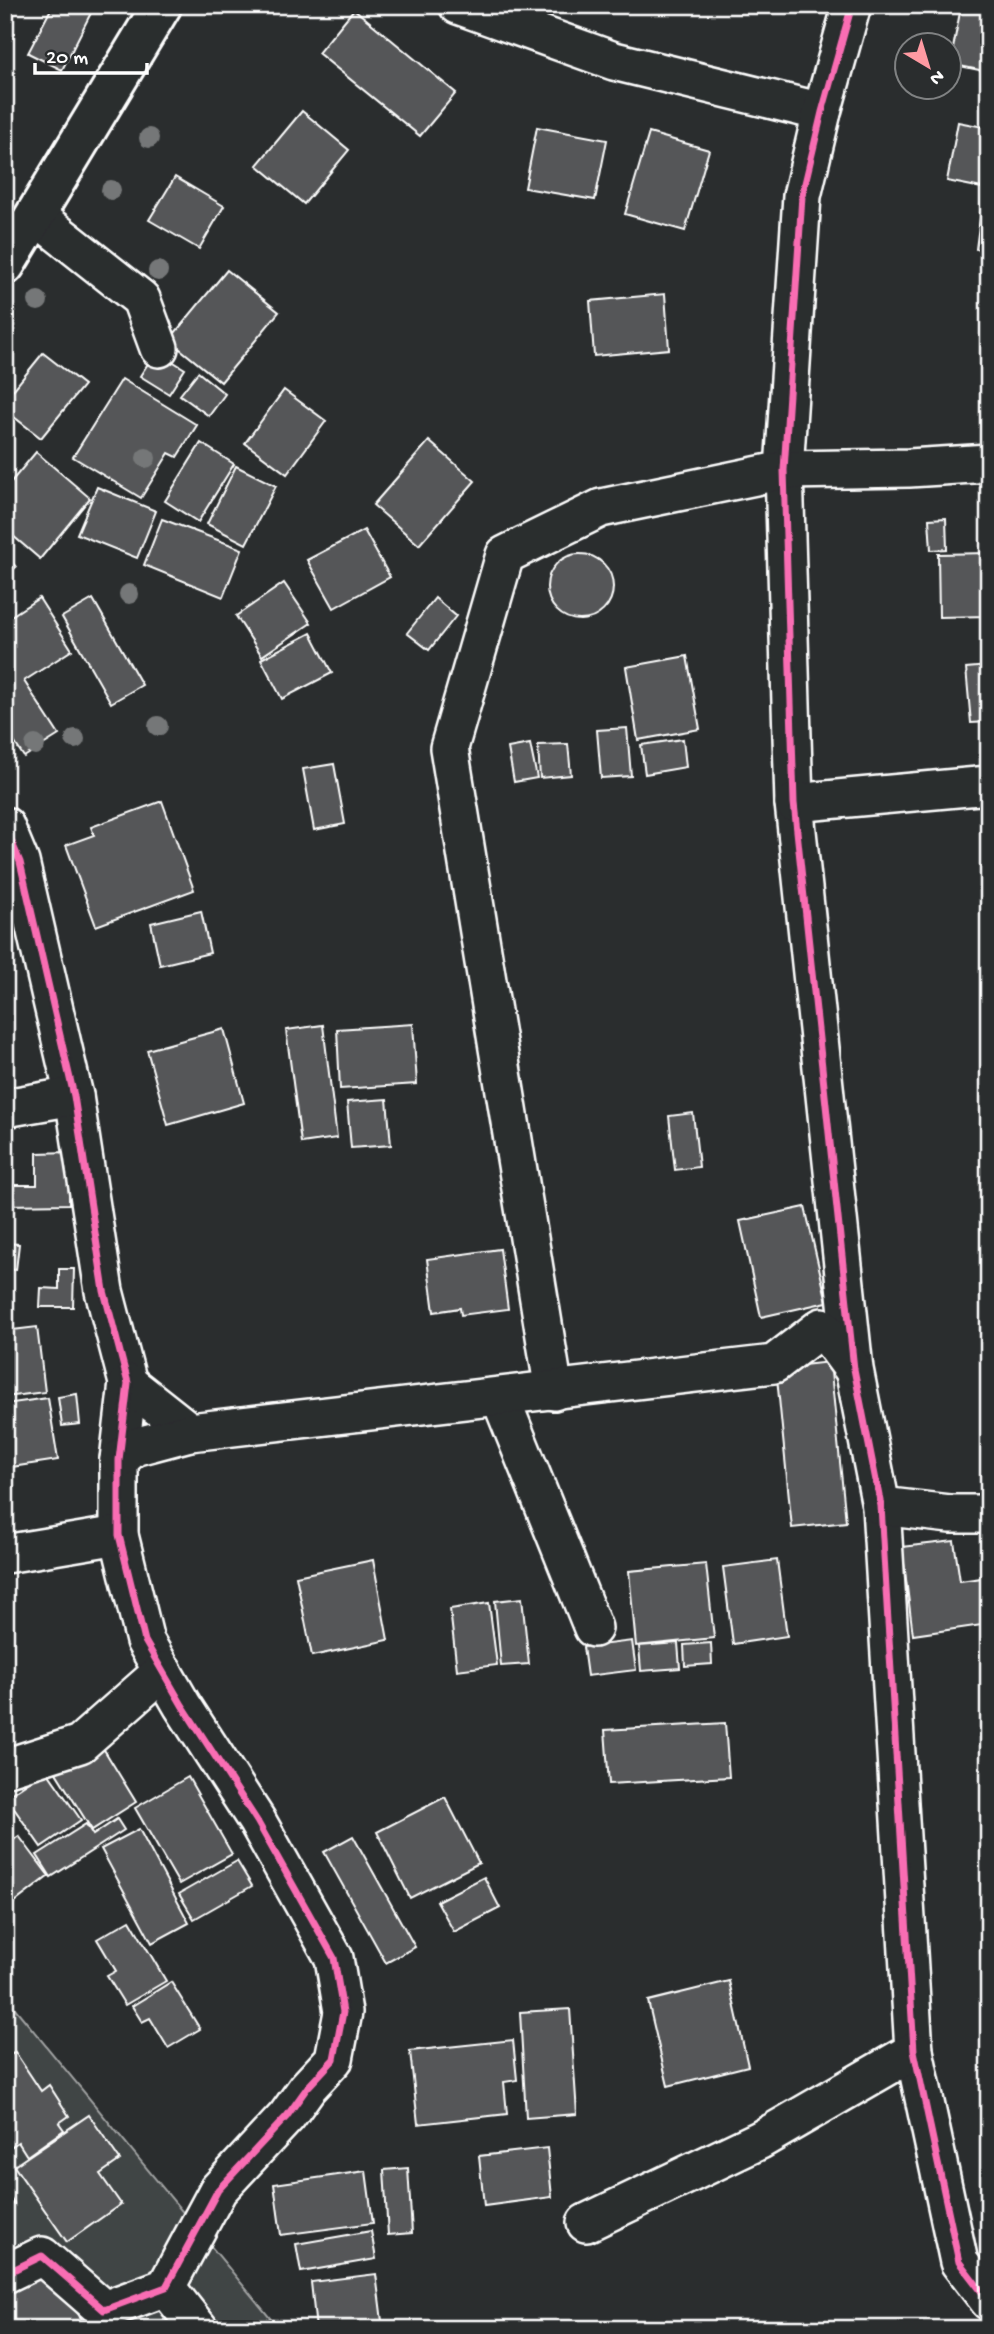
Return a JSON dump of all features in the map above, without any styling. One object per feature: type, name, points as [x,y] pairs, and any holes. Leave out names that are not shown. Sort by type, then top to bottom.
[{"type":"street","points":[[159,348],[141,299],[17,235],[162,5]]},
{"type":"street","points":[[458,5],[614,61],[821,112]]},
{"type":"street","points":[[852,5],[821,112],[802,196],[784,470],[794,803],[854,1369],[881,1506],[914,2051],[960,2262],[989,2301]]},
{"type":"street","points":[[554,1391],[449,748],[505,555],[601,508],[784,470],[909,468],[989,463]]},
{"type":"street","points":[[794,803],[989,785]]},
{"type":"street","points":[[5,826],[20,862],[74,1096],[104,1291],[128,1383],[119,1460],[119,1535],[145,1641],[278,1857],[334,1958],[343,2012],[334,2059],[307,2088],[287,2116],[218,2189],[166,2287],[104,2310],[42,2256],[5,2274]]},
{"type":"street","points":[[5,1108],[74,1096]]},
{"type":"street","points":[[119,1460],[134,1447],[190,1432],[774,1364],[822,1327],[854,1369]]},
{"type":"street","points":[[128,1383],[190,1432]]},
{"type":"street","points":[[500,1397],[593,1628]]},
{"type":"street","points":[[881,1506],[950,1514],[989,1514]]},
{"type":"street","points":[[5,1554],[119,1535]]},
{"type":"street","points":[[5,1768],[80,1744],[163,1671]]},
{"type":"street","points":[[586,2223],[760,2140],[914,2051]]},
{"type":"street","points":[[166,2287],[200,2329]]},
{"type":"shaded area","points":[[9,2001],[279,2329],[5,2329],[5,2005]]},
{"type":"building","points":[[53,5],[95,5],[62,70],[28,53]]},
{"type":"building","points":[[961,7],[989,12],[989,72],[962,66],[962,32],[956,32]]},
{"type":"building","points":[[354,9],[456,93],[420,136],[318,53]]},
{"type":"building","points":[[302,111],[349,150],[304,204],[257,165]]},
{"type":"building","points":[[958,122],[989,128],[989,153],[982,188],[947,181]]},
{"type":"building","points":[[537,127],[607,140],[595,200],[525,188]]},
{"type":"building","points":[[649,133],[709,150],[685,231],[625,214]]},
{"type":"building","points":[[175,177],[224,206],[199,249],[149,220]]},
{"type":"building","points":[[983,194],[989,194],[989,251],[976,249]]},
{"type":"building","points":[[227,270],[279,312],[221,382],[169,340]]},
{"type":"building","points":[[989,282],[989,301],[984,300]]},
{"type":"building","points":[[665,294],[669,349],[594,356],[590,301]]},
{"type":"building","points":[[156,351],[185,369],[169,394],[140,376]]},
{"type":"building","points":[[43,353],[84,385],[41,438],[5,410],[5,400]]},
{"type":"building","points":[[198,372],[225,394],[209,416],[180,395]]},
{"type":"building","points":[[122,379],[197,425],[177,457],[169,453],[141,498],[73,457]]},
{"type":"building","points":[[284,390],[326,421],[287,474],[245,443]]},
{"type":"building","points":[[429,441],[475,481],[419,545],[373,505]]},
{"type":"building","points":[[201,443],[234,464],[198,522],[165,501]]},
{"type":"building","points":[[36,452],[90,498],[40,559],[5,529],[5,489]]},
{"type":"building","points":[[236,466],[276,486],[246,544],[207,524]]},
{"type":"building","points":[[97,487],[156,511],[137,558],[77,534]]},
{"type":"building","points":[[946,518],[947,549],[931,550],[929,519]]},
{"type":"building","points":[[162,519],[242,549],[223,597],[144,565]]},
{"type":"building","points":[[364,530],[390,577],[334,608],[307,560]]},
{"type":"building","points":[[989,553],[989,616],[939,617],[938,554]]},
{"type":"building","points":[[5,554],[16,567],[5,576]]},
{"type":"building","points":[[573,554],[587,554],[599,559],[608,568],[613,587],[611,600],[604,611],[587,620],[573,620],[561,615],[552,606],[547,594],[547,580],[552,568],[561,559]]},
{"type":"building","points":[[284,583],[311,623],[262,656],[236,616]]},
{"type":"building","points":[[39,598],[72,650],[24,681],[59,735],[24,757],[5,728],[5,620]]},
{"type":"building","points":[[435,598],[456,616],[429,650],[407,633]]},
{"type":"building","points":[[93,599],[142,685],[111,703],[62,617]]},
{"type":"building","points":[[311,633],[332,673],[282,699],[261,659]]},
{"type":"building","points":[[687,656],[700,729],[638,740],[626,667]]},
{"type":"building","points":[[989,666],[989,722],[971,723],[966,668]]},
{"type":"building","points":[[627,728],[631,776],[601,778],[597,730]]},
{"type":"building","points":[[683,739],[686,767],[645,774],[641,745]]},
{"type":"building","points":[[530,744],[537,778],[514,782],[508,748]]},
{"type":"building","points":[[568,744],[571,775],[540,778],[538,745]]},
{"type":"building","points":[[334,764],[345,824],[314,830],[303,769]]},
{"type":"building","points":[[162,801],[194,890],[96,926],[66,845],[94,835],[91,827]]},
{"type":"building","points":[[201,911],[210,953],[160,965],[151,923]]},
{"type":"building","points":[[413,1024],[417,1084],[340,1089],[337,1029]]},
{"type":"building","points":[[323,1025],[337,1138],[301,1143],[286,1030]]},
{"type":"building","points":[[224,1029],[244,1103],[168,1125],[147,1050]]},
{"type":"building","points":[[387,1099],[391,1145],[351,1148],[347,1102]]},
{"type":"building","points":[[693,1113],[699,1167],[675,1170],[669,1116]]},
{"type":"building","points":[[69,1152],[69,1204],[5,1205],[5,1185],[37,1185],[37,1153]]},
{"type":"building","points":[[805,1207],[827,1302],[761,1317],[740,1221]]},
{"type":"building","points":[[5,1243],[19,1244],[16,1270],[5,1269]]},
{"type":"building","points":[[500,1249],[508,1309],[461,1315],[460,1308],[434,1312],[427,1259]]},
{"type":"building","points":[[59,1269],[74,1269],[73,1307],[40,1307],[41,1288],[59,1289]]},
{"type":"building","points":[[37,1327],[45,1392],[5,1397],[5,1331]]},
{"type":"building","points":[[830,1362],[846,1522],[792,1528],[776,1368]]},
{"type":"building","points":[[77,1394],[80,1424],[62,1426],[58,1397]]},
{"type":"building","points":[[48,1398],[58,1460],[5,1468],[5,1404]]},
{"type":"building","points":[[954,1541],[960,1581],[989,1577],[989,1624],[913,1635],[902,1547]]},
{"type":"building","points":[[373,1560],[388,1640],[312,1656],[296,1576]]},
{"type":"building","points":[[777,1560],[787,1636],[733,1644],[723,1567]]},
{"type":"building","points":[[706,1564],[714,1638],[636,1646],[629,1571]]},
{"type":"building","points":[[522,1598],[529,1664],[501,1666],[495,1601]]},
{"type":"building","points":[[489,1603],[497,1665],[457,1670],[450,1609]]},
{"type":"building","points":[[632,1641],[636,1670],[587,1676],[583,1647]]},
{"type":"building","points":[[678,1643],[680,1668],[641,1671],[639,1646]]},
{"type":"building","points":[[711,1643],[712,1664],[685,1666],[684,1645]]},
{"type":"building","points":[[5,1647],[9,1678],[5,1678]]},
{"type":"building","points":[[725,1723],[729,1777],[609,1784],[605,1730]]},
{"type":"building","points":[[100,1743],[136,1802],[92,1830],[55,1771]]},
{"type":"building","points":[[46,1770],[81,1820],[41,1847],[6,1797]]},
{"type":"building","points":[[188,1777],[232,1854],[179,1884],[135,1808]]},
{"type":"building","points":[[445,1797],[479,1863],[410,1898],[377,1832]]},
{"type":"building","points":[[117,1819],[124,1830],[51,1877],[37,1855],[86,1824],[93,1835]]},
{"type":"building","points":[[139,1829],[189,1923],[152,1943],[101,1849]]},
{"type":"building","points":[[19,1836],[49,1876],[11,1905],[5,1897],[5,1846]]},
{"type":"building","points":[[353,1836],[415,1947],[386,1963],[324,1852]]},
{"type":"building","points":[[237,1861],[252,1886],[194,1919],[179,1894]]},
{"type":"building","points":[[484,1877],[500,1908],[454,1932],[437,1901]]},
{"type":"building","points":[[130,1920],[166,1981],[125,2005],[107,1976],[116,1971],[97,1939]]},
{"type":"building","points":[[981,1944],[989,1944],[988,2045]]},
{"type":"building","points":[[729,1981],[748,2066],[668,2086],[648,2001]]},
{"type":"building","points":[[171,1982],[200,2029],[168,2048],[150,2018],[142,2022],[132,2006]]},
{"type":"building","points":[[570,2009],[577,2114],[526,2118],[520,2012]]},
{"type":"building","points":[[513,2040],[517,2080],[504,2082],[507,2114],[418,2124],[410,2051]]},
{"type":"building","points":[[15,2052],[41,2091],[49,2085],[69,2116],[59,2123],[64,2130],[27,2156],[18,2142],[5,2151],[5,2059]]},
{"type":"building","points":[[89,2115],[120,2160],[100,2174],[121,2204],[67,2242],[14,2166]]},
{"type":"building","points":[[547,2148],[552,2197],[484,2206],[479,2156]]},
{"type":"building","points":[[408,2168],[412,2233],[388,2235],[384,2170]]},
{"type":"building","points":[[366,2171],[373,2223],[281,2235],[274,2184]]},
{"type":"building","points":[[5,2190],[14,2204],[5,2209]]},
{"type":"building","points":[[371,2231],[376,2259],[301,2272],[296,2244]]},
{"type":"building","points":[[50,2265],[84,2324],[75,2329],[5,2329],[5,2291]]},
{"type":"building","points":[[376,2274],[383,2329],[316,2329],[311,2282]]},
{"type":"cycle path","points":[[852,5],[802,196],[784,470],[794,803],[854,1369],[881,1506],[914,2051],[959,2262],[989,2301]]},
{"type":"cycle path","points":[[5,826],[20,862],[74,1096],[104,1291],[128,1383],[119,1460],[119,1535],[145,1641],[182,1705],[257,1821],[334,1958],[343,2012],[334,2059],[307,2088],[287,2116],[218,2190],[166,2287],[104,2310],[42,2256],[5,2274]]}]
